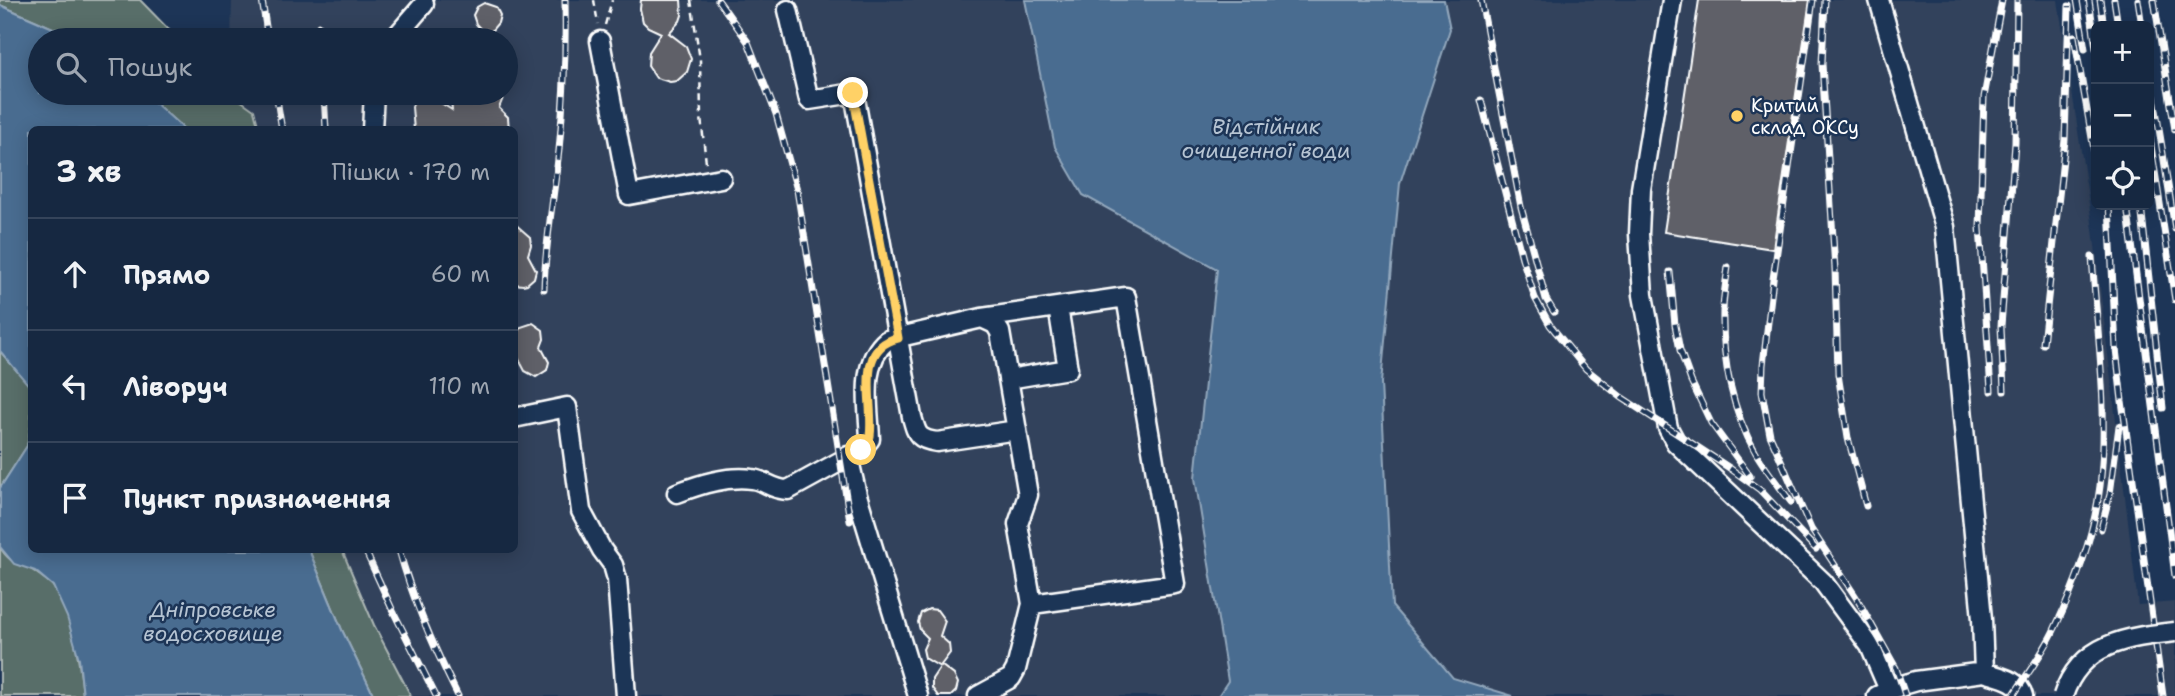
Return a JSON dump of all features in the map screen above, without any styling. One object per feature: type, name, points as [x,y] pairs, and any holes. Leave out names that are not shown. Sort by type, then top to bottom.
[{"type":"street","points":[[1672,0],[1641,189],[1639,234],[1643,295],[1668,428],[1676,443],[1823,582],[1870,646],[1883,693],[1916,681],[1984,672],[2012,681],[2019,686],[2023,696]]},
{"type":"street","points":[[1879,0],[1945,227],[1982,619],[1984,672]]},
{"type":"street","points":[[403,28],[424,4]]},
{"type":"street","points":[[788,9],[809,100],[853,93],[917,435],[924,440],[937,442],[1017,430]]},
{"type":"street","points":[[600,41],[629,195],[714,179]]},
{"type":"street","points":[[372,126],[373,105]]},
{"type":"street","points":[[677,493],[701,484],[729,479],[755,479],[778,490],[788,490],[861,450],[870,439],[868,382],[873,357],[887,340],[982,318],[1126,297],[1175,584],[1032,604]]},
{"type":"street","points":[[1008,379],[1068,369],[1058,307]]},
{"type":"street","points":[[978,696],[1011,678],[1016,669],[1032,604],[1018,524],[1028,495],[1000,332],[995,324],[982,318]]},
{"type":"street","points":[[518,417],[567,407],[581,511],[602,551],[613,565],[617,579],[626,696]]},
{"type":"street","points":[[848,456],[857,495],[918,696]]},
{"type":"street","points":[[2063,696],[2066,686],[2083,663],[2113,642],[2175,632]]},
{"type":"path","points":[[594,0],[600,41]]},
{"type":"path","points":[[600,41],[612,0]]},
{"type":"path","points":[[691,0],[700,60],[701,117],[714,179]]},
{"type":"shaded area","points":[[232,0],[2058,0],[2093,229],[2138,605],[2175,602],[2175,696],[411,696],[374,625],[343,553],[518,553],[518,126],[258,126],[253,110],[246,105],[518,105],[518,28],[231,28]]},
{"type":"green space","points":[[0,0],[140,0],[167,28],[53,28],[0,5]]},
{"type":"green space","points":[[157,105],[247,105],[254,110],[258,126],[181,126]]},
{"type":"green space","points":[[0,351],[28,383],[28,441],[0,488]]},
{"type":"green space","points":[[0,547],[14,562],[34,571],[49,582],[59,595],[74,638],[83,696],[0,696]]},
{"type":"green space","points":[[310,553],[343,553],[374,625],[411,696],[374,696],[342,630]]},
{"type":"water","name":"Відстійник очищенної води","points":[[1025,0],[1444,0],[1450,29],[1400,183],[1381,383],[1392,606],[1453,678],[1513,696],[1218,696],[1228,681],[1195,478],[1217,269],[1083,195],[1055,147]]},
{"type":"water","points":[[0,5],[53,28],[28,28],[28,105],[157,105],[181,126],[28,126],[28,384],[0,351]]},
{"type":"water","name":"Дніпровське водосховище","points":[[28,441],[28,553],[310,553],[342,630],[374,696],[83,696],[79,659],[67,617],[53,586],[35,571],[14,564],[0,547],[0,488]]},
{"type":"building","points":[[641,0],[681,0],[680,21],[669,33],[686,46],[691,59],[687,72],[677,81],[656,78],[648,66],[649,52],[661,33],[643,22]]},
{"type":"building","name":"Критий склад ОКСу","points":[[1699,0],[1810,0],[1773,249],[1664,232]]},
{"type":"building","points":[[484,3],[496,7],[500,15],[494,28],[480,28],[476,24],[473,15],[477,7]]},
{"type":"building","points":[[413,105],[444,105],[452,110],[451,105],[500,105],[499,108],[508,117],[509,126],[414,126]]},
{"type":"building","points":[[518,226],[530,237],[528,255],[536,270],[534,278],[523,285],[518,284]]},
{"type":"building","points":[[533,323],[543,330],[541,347],[549,362],[547,370],[536,377],[525,371],[518,358],[518,331],[521,327]]},
{"type":"building","points":[[929,609],[937,610],[945,621],[940,636],[949,644],[950,653],[941,665],[954,675],[958,683],[951,696],[938,696],[932,688],[932,679],[940,667],[925,658],[923,649],[928,638],[920,630],[918,622],[921,613]]},
{"type":"railway","points":[[262,0],[266,28]]},
{"type":"railway","points":[[544,289],[562,112],[565,0]]},
{"type":"railway","points":[[718,0],[748,42],[776,114],[797,190],[850,521]]},
{"type":"railway","points":[[1481,0],[1521,207],[1546,299],[1554,312]]},
{"type":"railway","points":[[1813,0],[1773,279],[1762,392],[1770,435],[1811,529],[1856,597],[1896,668],[1905,695]]},
{"type":"railway","points":[[1825,0],[1822,64],[1835,269],[1838,374],[1848,438],[1866,506]]},
{"type":"railway","points":[[1991,391],[1980,227],[1984,97],[2002,0]]},
{"type":"railway","points":[[2004,391],[2001,326],[2015,143],[2017,0]]},
{"type":"railway","points":[[2077,0],[2085,49]]},
{"type":"railway","points":[[2089,0],[2092,21]]},
{"type":"railway","points":[[2100,0],[2103,21]]},
{"type":"railway","points":[[2114,0],[2117,21]]},
{"type":"railway","points":[[2138,0],[2141,21]]},
{"type":"railway","points":[[2154,0],[2175,130]]},
{"type":"railway","points":[[2043,344],[2065,140],[2069,6]]},
{"type":"railway","points":[[2074,36],[2094,147]]},
{"type":"railway","points":[[2152,84],[2175,229]]},
{"type":"railway","points":[[1481,100],[1522,258],[1535,298],[1550,325],[1586,369],[1621,397],[1760,490],[1816,549]]},
{"type":"railway","points":[[278,105],[281,126]]},
{"type":"railway","points":[[325,105],[326,126]]},
{"type":"railway","points":[[2151,147],[2175,300]]},
{"type":"railway","points":[[2109,210],[2116,349],[2163,696]]},
{"type":"railway","points":[[2128,210],[2175,576]]},
{"type":"railway","points":[[2142,210],[2163,408]]},
{"type":"railway","points":[[2013,696],[2046,646],[2063,611],[2083,559],[2097,504],[2102,458],[2103,400],[2092,257]]},
{"type":"railway","points":[[1728,267],[1723,329],[1730,385],[1741,420],[1756,453],[1791,502]]},
{"type":"railway","points":[[1670,272],[1675,325],[1691,381],[1711,423],[1750,476]]},
{"type":"railway","points":[[2101,529],[2110,494],[2119,426]]},
{"type":"railway","points":[[366,553],[436,696]]},
{"type":"railway","points":[[400,553],[425,624],[458,696]]},
{"type":"place","name":"Критий склад ОКСу","points":[[1737,116]]},
{"type":"route","points":[[853,93],[898,338],[887,340],[873,357],[868,382],[870,439],[861,450]]}]
